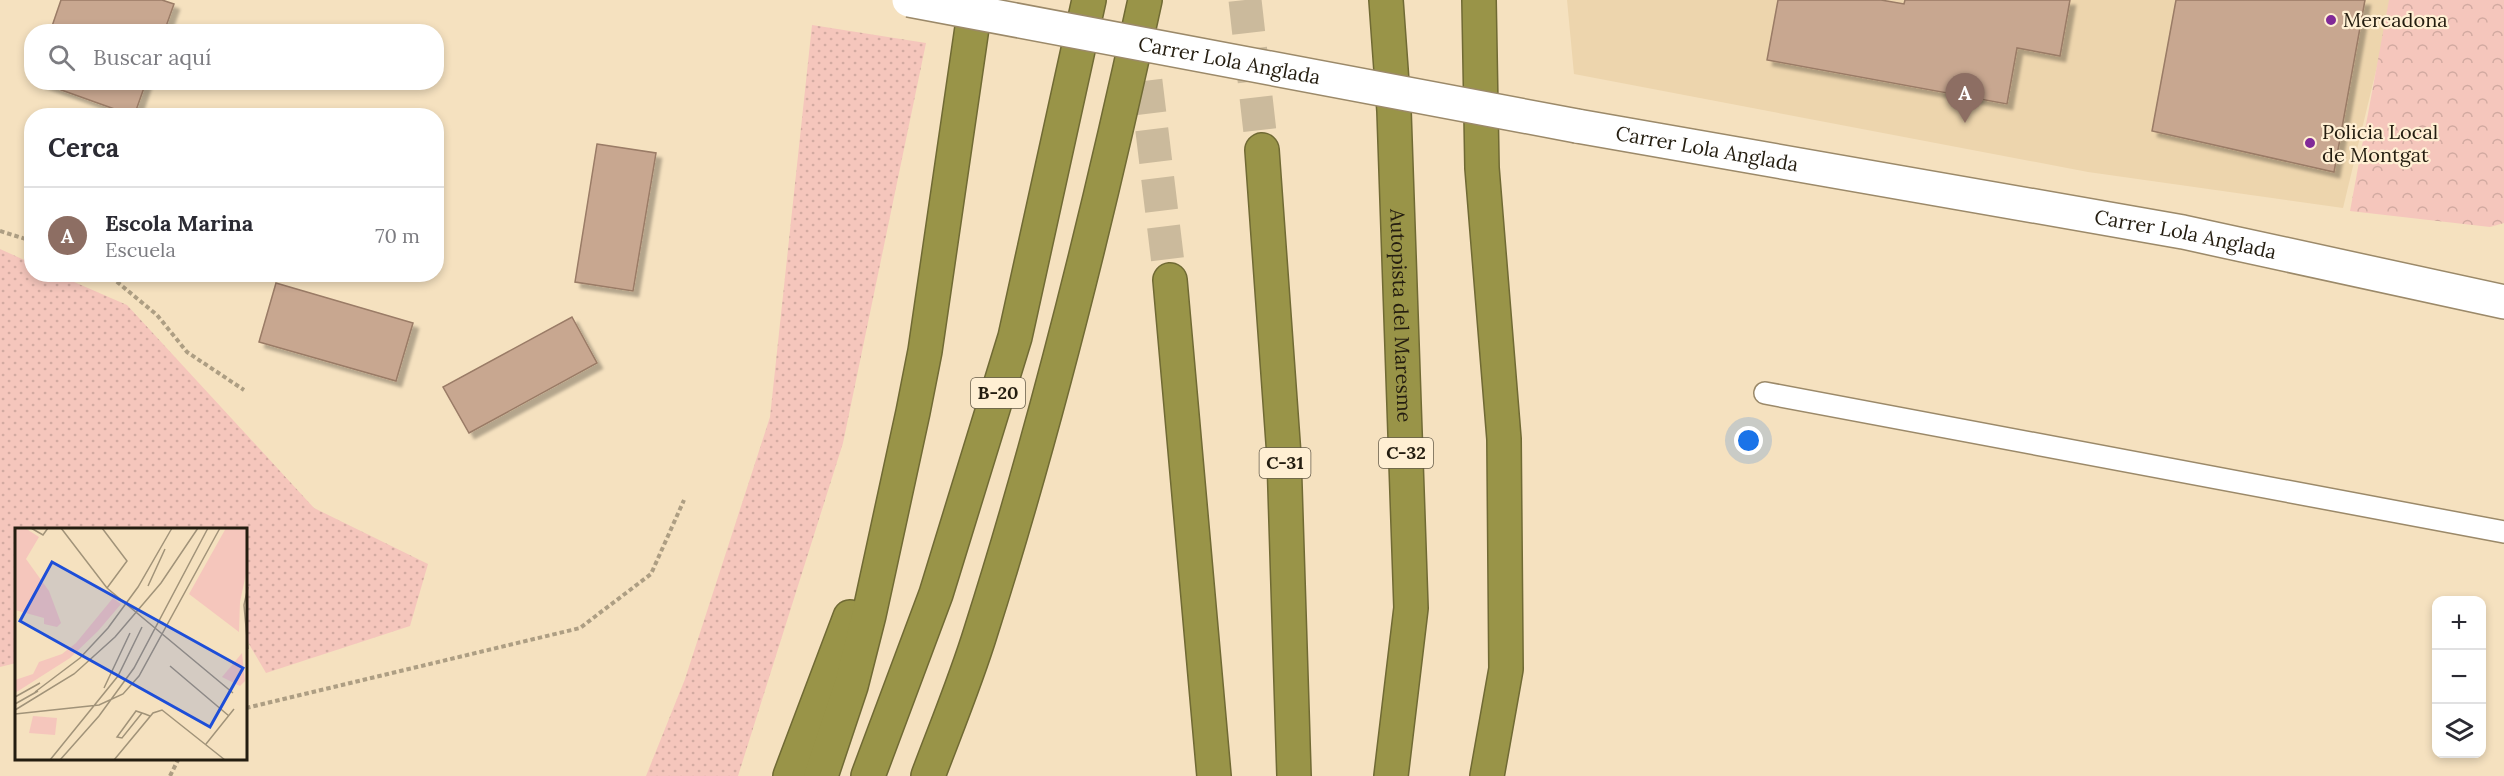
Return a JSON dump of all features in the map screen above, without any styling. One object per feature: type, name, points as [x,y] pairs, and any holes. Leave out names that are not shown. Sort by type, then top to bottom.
[{"type":"highway","points":[[821,776],[851,686],[869,615],[913,412],[927,340],[976,0]]},
{"type":"highway","name":"B-20","points":[[868,776],[936,594],[1015,337],[1089,0]]},
{"type":"highway","name":"B-20","points":[[928,776],[981,633],[1046,412],[1112,151],[1145,0]]},
{"type":"highway","name":"Autopista del Maresme","points":[[1386,0],[1394,111],[1411,608],[1391,776]]},
{"type":"highway","points":[[1479,0],[1482,168],[1504,439],[1506,669],[1487,776]]},
{"type":"highway","name":"C-31","points":[[1262,150],[1284,456],[1294,776]]},
{"type":"highway","points":[[1170,280],[1214,776]]},
{"type":"highway","points":[[790,776],[868,567],[913,412]]},
{"type":"street","name":"Carrer Lola Anglada","points":[[909,0],[1577,126],[2182,232],[2504,302]]},
{"type":"lane","points":[[1765,393],[2504,532]]},
{"type":"path","points":[[0,231],[24,238]]},
{"type":"path","points":[[117,282],[157,315],[188,352],[244,390]]},
{"type":"path","points":[[248,708],[580,628],[651,574],[684,500]]},
{"type":"path","points":[[170,776],[177,761]]},
{"type":"shaded area","points":[[1567,0],[2393,0],[2343,208],[2088,172],[1574,74]]},
{"type":"green space","points":[[2389,0],[2504,0],[2504,223],[2490,227],[2350,211]]},
{"type":"green space","points":[[812,25],[926,43],[843,443],[738,776],[646,776],[685,679],[770,417]]},
{"type":"green space","points":[[0,249],[24,260],[24,282],[74,282],[127,305],[314,508],[428,564],[410,626],[266,673],[248,642],[248,528],[15,528],[15,663],[0,667]]},
{"type":"building","points":[[61,0],[162,0],[174,4],[167,24],[53,24]]},
{"type":"building","points":[[1778,0],[1881,0],[1904,4],[1905,0],[2070,0],[2060,56],[2017,48],[2007,104],[1767,60]]},
{"type":"building","points":[[2176,0],[2365,0],[2334,172],[2152,131]]},
{"type":"building","points":[[61,90],[143,90],[137,108],[112,108]]},
{"type":"building","points":[[597,144],[656,153],[633,291],[575,282]]},
{"type":"building","points":[[276,283],[413,323],[396,381],[259,342]]},
{"type":"building","points":[[572,317],[597,363],[469,433],[443,387]]},
{"type":"tunnel","points":[[1245,0],[1262,150]]},
{"type":"tunnel","points":[[1140,32],[1170,280]]},
{"type":"place","name":"Mercadona","points":[[2331,20]]},
{"type":"place","name":"Escola Marina","points":[[1965,123]]},
{"type":"place","name":"Policia Local de Montgat","points":[[2310,143]]}]
